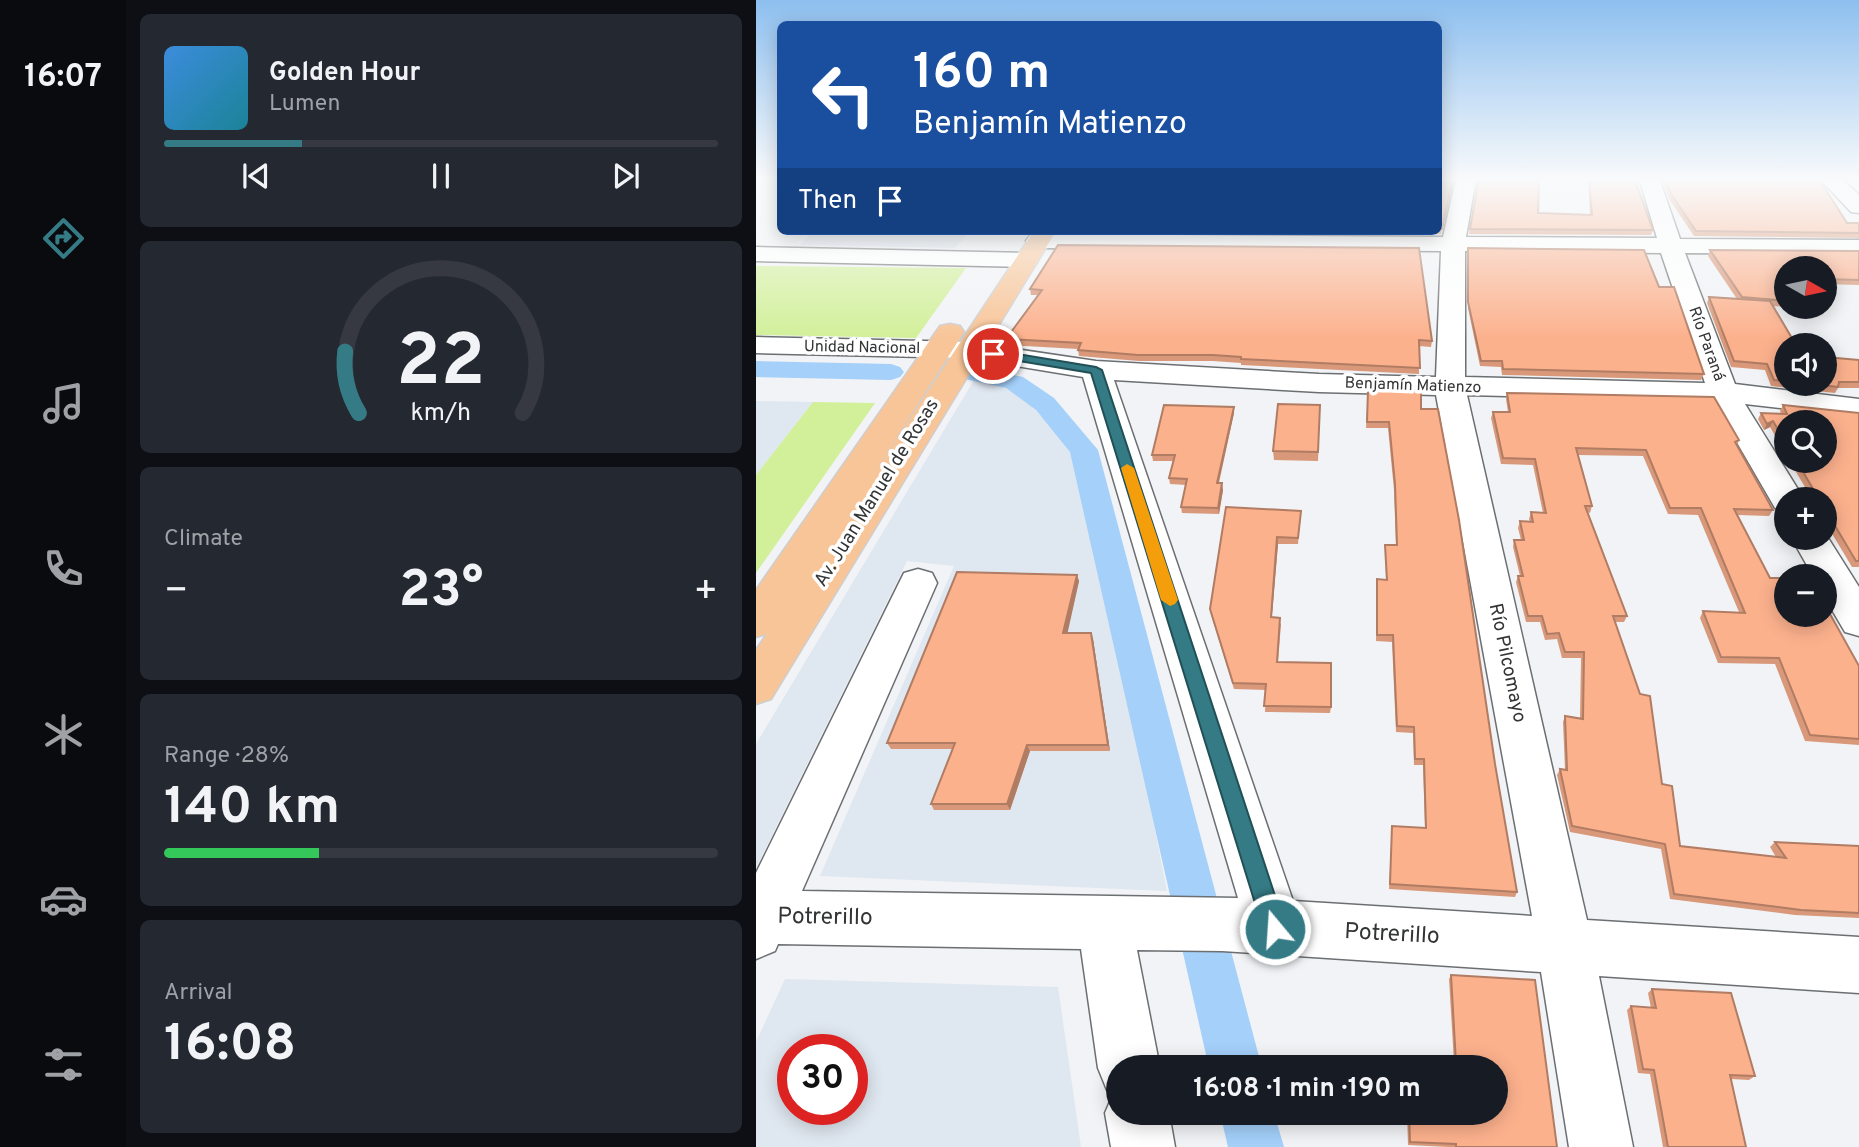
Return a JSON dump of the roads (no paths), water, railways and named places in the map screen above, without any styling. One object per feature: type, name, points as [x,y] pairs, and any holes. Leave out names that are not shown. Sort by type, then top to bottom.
[{"type":"main road","name":"Av. Juan Manuel de Rosas","points":[[756,622],[1027,245]]},
{"type":"main road","name":"Av. Juan Manuel de Rosas","points":[[756,686],[953,350]]},
{"type":"street","name":"Río Pilcomayo","points":[[1454,232],[1450,388],[1565,945],[1601,1147]]},
{"type":"street","name":"Río Paraná","points":[[1666,232],[1723,392],[1779,487]]},
{"type":"street","points":[[759,254],[781,235]]},
{"type":"street","points":[[759,254],[1027,245],[1144,236],[1454,244],[1859,247]]},
{"type":"street","name":"Unidad Nacional","points":[[756,345],[953,350]]},
{"type":"street","name":"Benjamín Matienzo","points":[[953,350],[1096,370],[1450,388],[1723,392],[1859,408]]},
{"type":"street","points":[[1096,370],[1275,929]]},
{"type":"street","points":[[1817,550],[1859,621]]},
{"type":"street","points":[[759,922],[918,583]]},
{"type":"street","points":[[1104,921],[1127,1055]]},
{"type":"street","name":"Potrerillo","points":[[759,922],[1196,923],[1859,965]]},
{"type":"street","points":[[1140,1125],[1143,1147]]},
{"type":"waterway","points":[[756,369],[891,372]]},
{"type":"waterway","points":[[969,373],[1014,382],[1045,404],[1084,450],[1233,1055]]},
{"type":"waterway","points":[[1250,1125],[1256,1147]]}]
